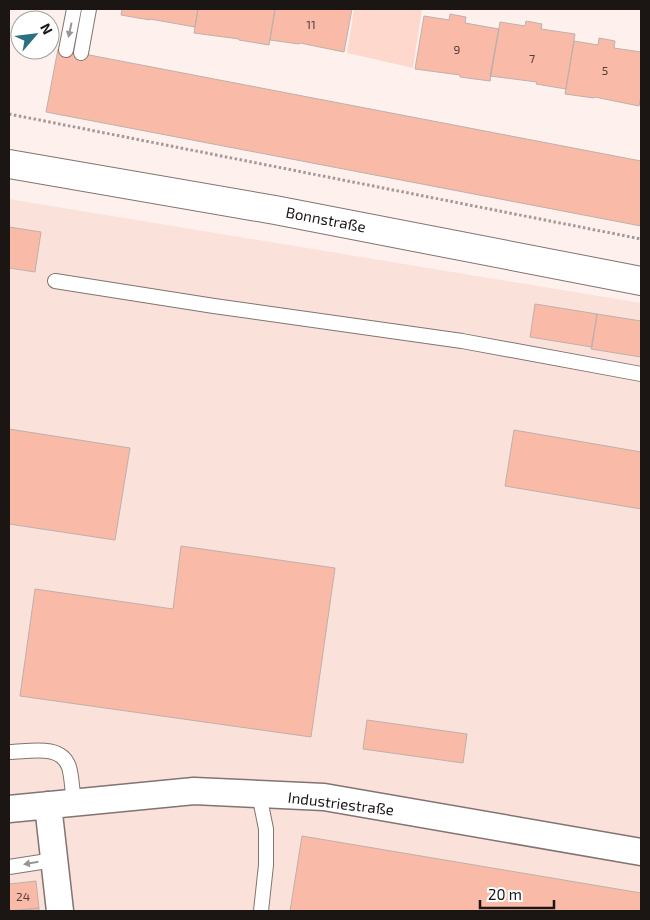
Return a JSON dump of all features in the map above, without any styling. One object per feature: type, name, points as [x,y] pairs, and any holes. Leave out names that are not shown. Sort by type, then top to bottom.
[{"type":"main road","name":"Bonnstraße","points":[[9,164],[275,210],[641,281]]},
{"type":"street","name":"Industriestraße","points":[[9,809],[194,790],[324,797],[641,852]]},
{"type":"street","points":[[48,804],[60,911]]},
{"type":"lane","points":[[66,50],[74,9]]},
{"type":"lane","points":[[81,53],[89,9]]},
{"type":"lane","points":[[55,281],[214,306],[462,341],[641,374]]},
{"type":"lane","points":[[9,752],[52,751],[64,757],[69,767],[74,802]]},
{"type":"lane","points":[[259,794],[266,829],[266,865],[261,911]]},
{"type":"lane","points":[[9,867],[54,860]]},
{"type":"path","points":[[9,114],[641,239]]},
{"type":"shaded area","points":[[354,9],[422,9],[413,68],[347,53]]},
{"type":"shaded area","points":[[9,199],[641,303],[641,911],[9,911]]},
{"type":"building","points":[[122,9],[198,9],[195,27],[121,15]]},
{"type":"building","points":[[198,9],[275,9],[269,45],[194,33]]},
{"type":"building","points":[[275,9],[352,9],[344,52],[300,43],[270,40]]},
{"type":"building","points":[[450,14],[466,17],[465,23],[499,29],[490,81],[415,69],[424,16],[449,20]]},
{"type":"building","points":[[526,21],[542,24],[541,29],[575,34],[566,89],[536,84],[537,82],[490,76],[500,22],[525,26]]},
{"type":"building","points":[[599,38],[615,41],[614,48],[641,52],[641,96],[639,106],[595,97],[565,94],[574,41],[598,45]]},
{"type":"building","points":[[60,49],[641,161],[641,226],[46,112],[56,60],[60,60]]},
{"type":"building","points":[[9,227],[41,232],[35,272],[9,268]]},
{"type":"building","points":[[535,304],[597,314],[592,347],[530,337]]},
{"type":"building","points":[[597,314],[641,321],[641,357],[591,349]]},
{"type":"building","points":[[9,429],[130,448],[115,540],[9,524]]},
{"type":"building","points":[[514,430],[641,452],[641,509],[505,486]]},
{"type":"building","points":[[181,546],[335,568],[311,737],[20,696],[35,589],[173,609]]},
{"type":"building","points":[[367,720],[467,734],[463,763],[363,749]]},
{"type":"building","points":[[302,836],[641,893],[641,911],[290,911]]},
{"type":"building","points":[[36,881],[39,908],[9,911],[9,884]]},
{"type":"building","points":[[39,908],[39,911],[10,911]]}]
